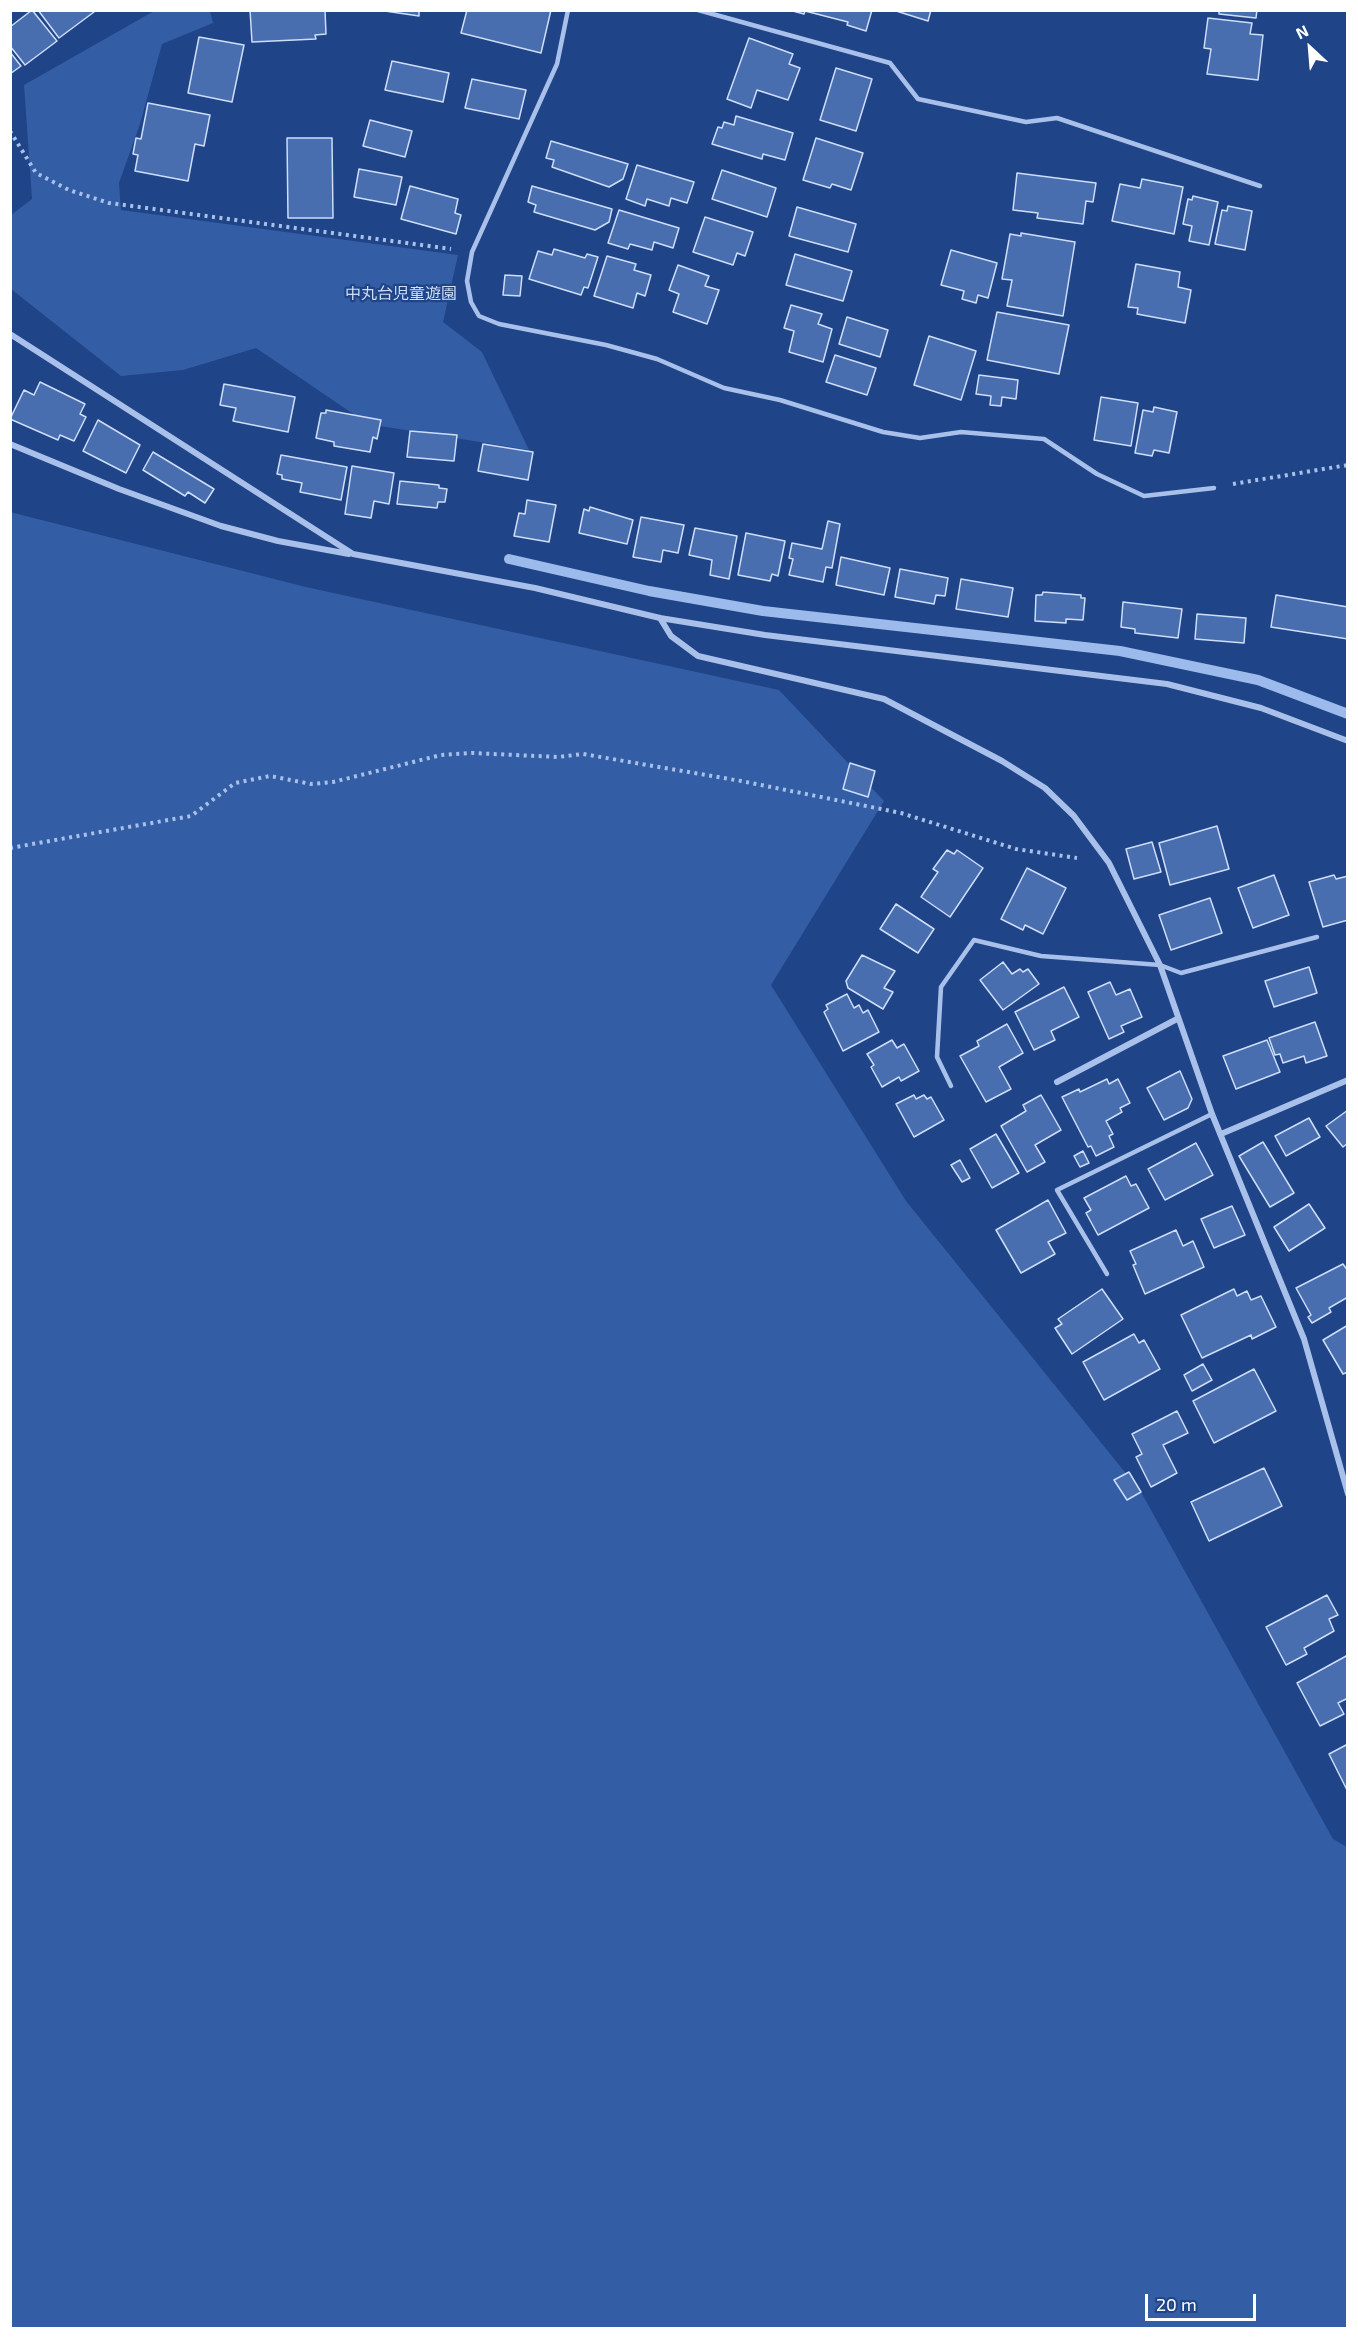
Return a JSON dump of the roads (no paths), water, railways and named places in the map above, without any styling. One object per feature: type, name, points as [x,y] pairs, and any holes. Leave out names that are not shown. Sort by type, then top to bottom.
[{"type":"street","points":[[10,334],[352,554]]},
{"type":"street","points":[[10,444],[119,489],[221,526],[278,541],[535,588],[660,618],[765,635],[1167,684],[1251,705],[1347,741]]},
{"type":"street","points":[[660,618],[671,636],[698,656],[884,699],[1002,761],[1045,788],[1067,809],[1109,862],[1160,964],[1177,1019],[1212,1113],[1304,1339],[1347,1494]]},
{"type":"street","points":[[1057,1082],[1177,1019]]},
{"type":"street","points":[[1221,1134],[1347,1080]]},
{"type":"lane","points":[[568,10],[557,64],[472,252],[467,282],[471,302],[479,316],[488,321],[606,345],[657,359],[724,388],[780,400],[883,432],[920,438],[960,432],[1044,439],[1096,474],[1144,496],[1214,488]]},
{"type":"lane","points":[[698,10],[890,63],[918,99],[1026,122],[1057,118],[1260,186]]},
{"type":"lane","points":[[951,1086],[937,1057],[941,987],[974,940],[1041,956],[1160,964],[1181,973],[1317,937]]},
{"type":"lane","points":[[1107,1274],[1057,1190],[1212,1113]]},
{"type":"waterway","points":[[509,559],[649,591],[763,611],[1120,651],[1258,680],[1348,714]]},
{"type":"park label","name":"中丸台児童遊園","points":[[401,294]]}]
